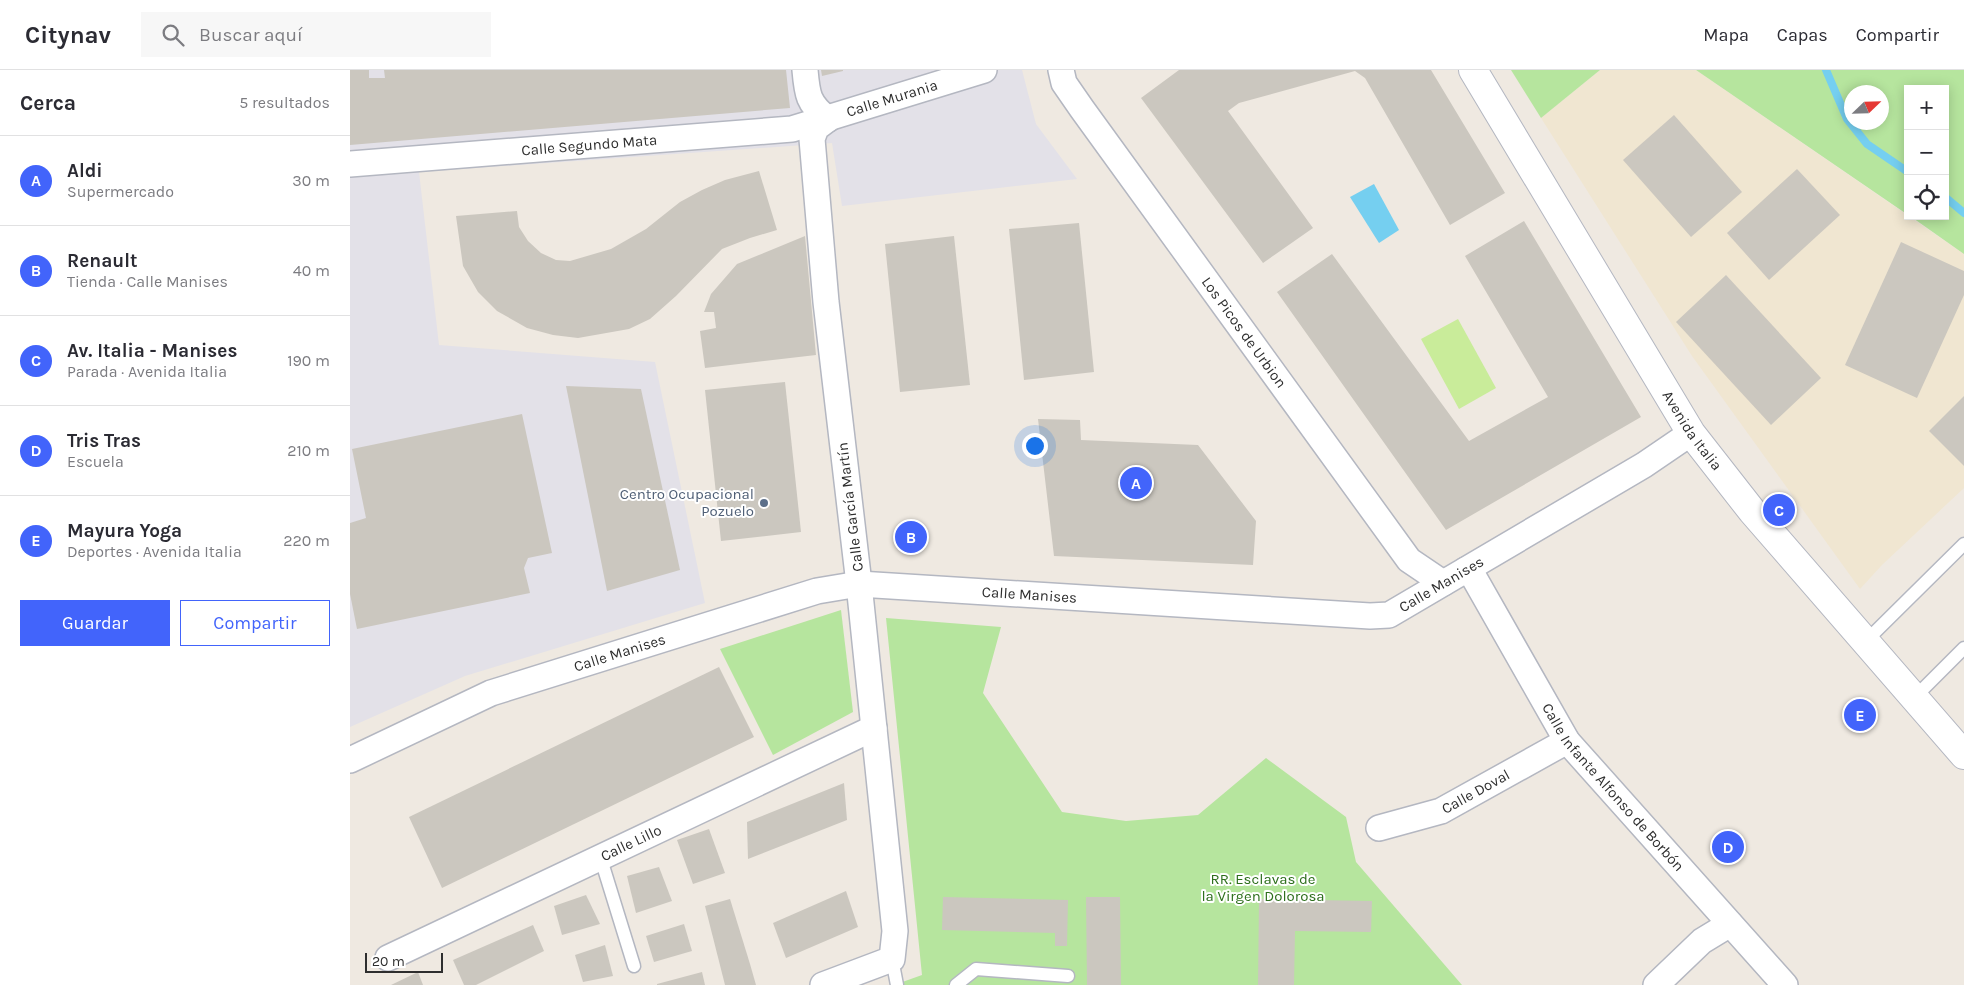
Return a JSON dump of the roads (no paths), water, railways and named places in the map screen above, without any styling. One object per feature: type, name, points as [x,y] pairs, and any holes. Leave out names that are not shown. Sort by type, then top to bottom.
[{"type":"main road","name":"Avenida Italia","points":[[1472,70],[1691,433],[1752,511],[1867,640],[1964,755]]},
{"type":"street","points":[[804,70],[810,101],[816,110],[828,119]]},
{"type":"street","name":"Calle Murania","points":[[828,119],[984,70]]},
{"type":"street","name":"Los Picos de Urbion","points":[[1061,70],[1064,83],[1082,110],[1410,560],[1443,583]]},
{"type":"street","name":"Calle Segundo Mata","points":[[350,164],[771,131],[792,129],[828,119]]},
{"type":"street","name":"Calle García Martín","points":[[828,119],[816,128],[812,139],[826,302],[895,931],[892,959]]},
{"type":"street","name":"Calle Manises","points":[[350,760],[491,694],[817,591],[858,584],[1370,616],[1389,614],[1644,465],[1691,433]]},
{"type":"street","name":"Calle Infante Alfonso de Borbón","points":[[1466,570],[1472,574],[1568,741],[1785,985]]},
{"type":"street","name":"Calle Lillo","points":[[388,958],[600,856],[874,728]]},
{"type":"street","name":"Calle Doval","points":[[1379,828],[1441,810],[1568,741]]},
{"type":"street","points":[[1656,985],[1702,941],[1730,924]]},
{"type":"street","points":[[823,985],[892,959]]},
{"type":"lane","points":[[1867,640],[1964,544]]},
{"type":"lane","points":[[1915,697],[1964,648]]},
{"type":"lane","points":[[600,856],[634,966]]},
{"type":"lane","points":[[892,959],[897,985]]},
{"type":"lane","points":[[956,985],[976,969],[1068,976]]},
{"type":"water","points":[[1374,184],[1399,230],[1379,243],[1350,197]]},
{"type":"waterway","points":[[1826,70],[1847,119],[1867,144],[1904,169]]},
{"type":"waterway","points":[[1949,200],[1964,213]]},
{"type":"place","name":"Aldi","points":[[1136,483]]},
{"type":"place","name":"Centro Ocupacional Pozuelo","points":[[764,503]]},
{"type":"place","name":"Av. Italia - Manises","points":[[1779,510]]},
{"type":"place","name":"Renault","points":[[911,537]]},
{"type":"place","name":"Mayura Yoga","points":[[1860,715]]},
{"type":"place","name":"Tris Tras","points":[[1728,847]]},
{"type":"park label","name":"RR. Esclavas de la Virgen Dolorosa","points":[[1263,888]]}]
